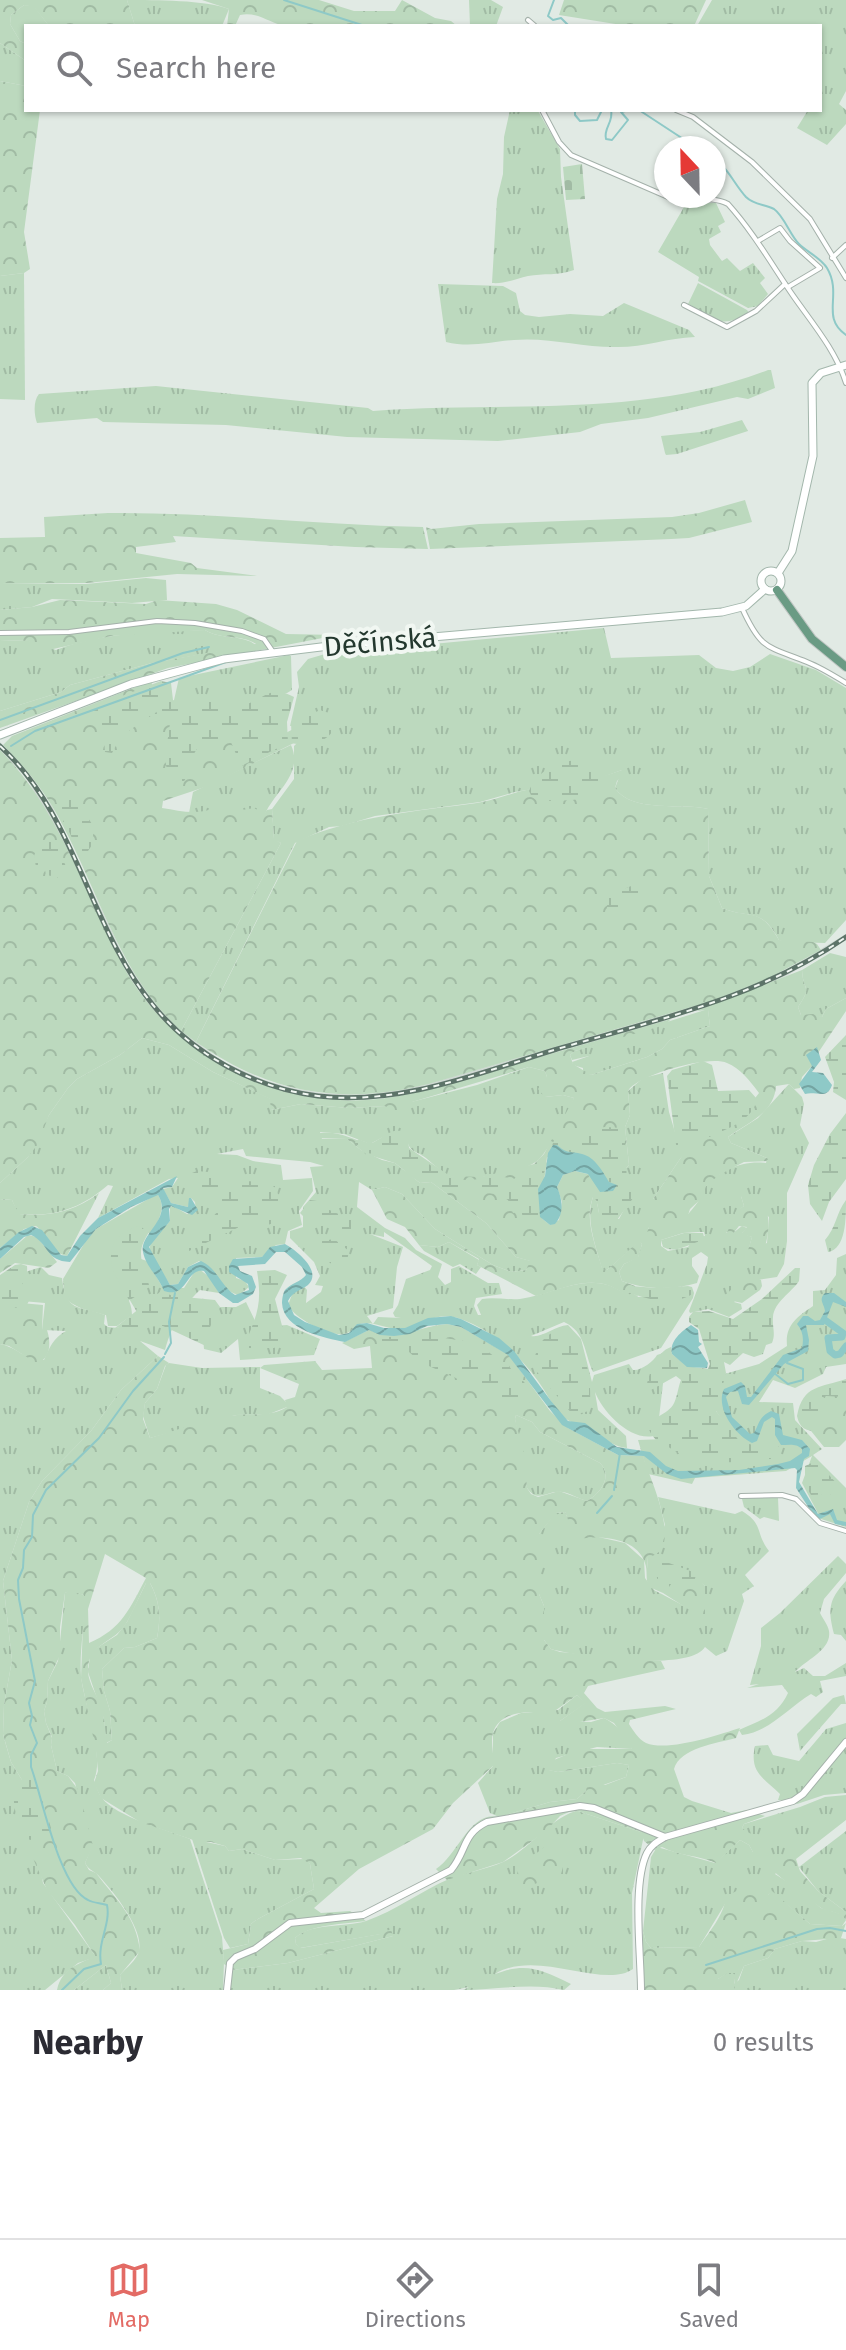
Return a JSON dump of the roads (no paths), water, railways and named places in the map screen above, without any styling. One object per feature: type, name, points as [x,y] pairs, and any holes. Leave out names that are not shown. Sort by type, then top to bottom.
[{"type":"main road","points":[[778,573],[792,551],[813,456],[812,383],[821,373],[844,366]]},
{"type":"main road","points":[[769,571],[778,573],[782,580],[777,590],[771,592],[765,589],[761,581],[763,575],[769,571]]},
{"type":"main road","points":[[742,608],[757,599],[765,589]]},
{"type":"main road","points":[[777,590],[812,639],[846,667]]},
{"type":"main road","name":"Děčínská","points":[[0,735],[161,674],[224,659],[742,608]]},
{"type":"street","points":[[528,20],[533,24]]},
{"type":"street","points":[[543,112],[559,142],[579,161],[672,199],[725,202],[758,241],[844,366],[846,383]]},
{"type":"street","points":[[681,112],[693,117],[752,162],[810,219],[846,278]]},
{"type":"street","points":[[684,305],[727,327],[756,311],[786,285],[820,268],[780,228],[758,241]]},
{"type":"street","points":[[832,258],[846,245]]},
{"type":"street","points":[[742,608],[753,631],[767,646],[814,665],[846,683]]},
{"type":"street","points":[[0,633],[69,632],[157,621],[195,623],[242,631],[264,639],[273,652]]},
{"type":"street","points":[[741,1496],[782,1495],[796,1499],[820,1523],[846,1531]]},
{"type":"street","points":[[641,1990],[639,1884],[645,1856],[653,1844],[665,1837],[793,1801],[803,1794],[846,1742]]},
{"type":"street","points":[[227,1990],[230,1963],[264,1943],[282,1927],[301,1921],[363,1915],[379,1908],[451,1870],[467,1837],[487,1822],[580,1806],[594,1808],[665,1837]]},
{"type":"water","points":[[817,1047],[821,1060],[812,1072],[823,1073],[832,1085],[824,1094],[805,1094],[799,1084],[812,1066],[806,1055]]},
{"type":"water","points":[[553,1145],[591,1158],[609,1182],[617,1185],[613,1191],[600,1192],[588,1174],[575,1171],[563,1175],[557,1187],[561,1201],[560,1215],[555,1224],[550,1225],[540,1217],[538,1189],[545,1176],[548,1153]]},
{"type":"water","points":[[177,1176],[172,1187],[163,1188],[171,1203],[188,1207],[191,1198],[198,1210],[192,1215],[171,1206],[170,1221],[149,1247],[170,1285],[178,1284],[188,1267],[201,1261],[235,1295],[249,1290],[248,1284],[229,1272],[233,1259],[262,1257],[270,1247],[285,1244],[306,1262],[312,1274],[308,1285],[294,1293],[288,1301],[294,1315],[305,1322],[339,1335],[349,1333],[357,1324],[405,1328],[428,1318],[451,1316],[461,1319],[499,1338],[514,1351],[568,1421],[585,1423],[617,1447],[650,1452],[666,1466],[678,1471],[739,1470],[790,1461],[802,1453],[797,1446],[781,1445],[775,1435],[775,1419],[772,1417],[764,1422],[757,1441],[752,1443],[746,1439],[728,1420],[722,1396],[724,1389],[741,1382],[747,1397],[751,1397],[783,1355],[802,1348],[801,1329],[797,1324],[803,1316],[820,1320],[825,1311],[823,1295],[834,1293],[846,1302],[846,1307],[833,1302],[824,1325],[806,1325],[808,1351],[784,1364],[749,1405],[742,1404],[738,1391],[730,1392],[726,1397],[732,1417],[750,1434],[754,1433],[767,1413],[779,1414],[783,1435],[802,1440],[810,1449],[809,1456],[804,1459],[799,1482],[818,1514],[833,1509],[837,1520],[846,1522],[846,1526],[835,1524],[830,1514],[820,1519],[814,1516],[796,1488],[795,1468],[681,1479],[667,1474],[644,1456],[618,1455],[562,1425],[508,1355],[461,1327],[447,1324],[427,1326],[410,1334],[394,1336],[369,1330],[345,1342],[306,1331],[289,1320],[284,1312],[282,1301],[285,1290],[306,1275],[302,1267],[285,1252],[276,1252],[265,1264],[238,1266],[240,1271],[252,1276],[256,1287],[253,1294],[238,1303],[219,1293],[204,1271],[194,1274],[178,1291],[164,1291],[143,1252],[143,1245],[161,1212],[158,1195],[131,1207],[96,1229],[70,1262],[51,1255],[31,1235],[24,1237],[0,1259],[0,1248],[19,1232],[32,1226],[42,1230],[61,1255],[67,1256],[80,1236],[98,1218]]},
{"type":"water","points":[[691,1325],[698,1330],[702,1344],[698,1347],[708,1363],[707,1368],[687,1367],[672,1354],[674,1341]]},
{"type":"waterway","points":[[284,0],[359,24]]},
{"type":"waterway","points":[[554,0],[548,16],[553,20],[561,18],[567,24]]},
{"type":"waterway","points":[[575,112],[580,121],[597,120],[601,112]]},
{"type":"waterway","points":[[611,112],[605,135],[606,139],[612,140],[628,120],[621,112]]},
{"type":"waterway","points":[[642,112],[679,136]]},
{"type":"waterway","points":[[726,170],[749,200],[778,212],[799,244],[827,268],[833,287],[834,321],[846,335]]},
{"type":"waterway","points":[[0,720],[183,653],[209,647]]},
{"type":"waterway","points":[[11,746],[35,731],[226,662]]},
{"type":"waterway","points":[[165,1354],[171,1343],[169,1322],[175,1293]]},
{"type":"waterway","points":[[825,1320],[843,1333],[842,1337],[828,1338],[830,1351],[840,1354],[846,1346]]},
{"type":"waterway","points":[[62,1990],[84,1969],[101,1964],[108,1912],[107,1905],[88,1900],[68,1878],[31,1767],[31,1755],[37,1743],[30,1725],[32,1716],[29,1703],[35,1681],[18,1580],[23,1568],[24,1550],[32,1537],[33,1515],[46,1490],[99,1438],[133,1391],[164,1357]]},
{"type":"waterway","points":[[774,1373],[788,1384],[803,1380],[803,1369],[787,1363]]},
{"type":"waterway","points":[[614,1490],[620,1453]]},
{"type":"waterway","points":[[597,1513],[612,1496]]},
{"type":"waterway","points":[[706,1965],[817,1929],[846,1931]]},
{"type":"railway","points":[[0,746],[26,774],[47,805],[112,941],[153,1005],[206,1054],[249,1077],[294,1092],[348,1098],[378,1096],[467,1077],[742,992],[813,958],[846,937]]}]
